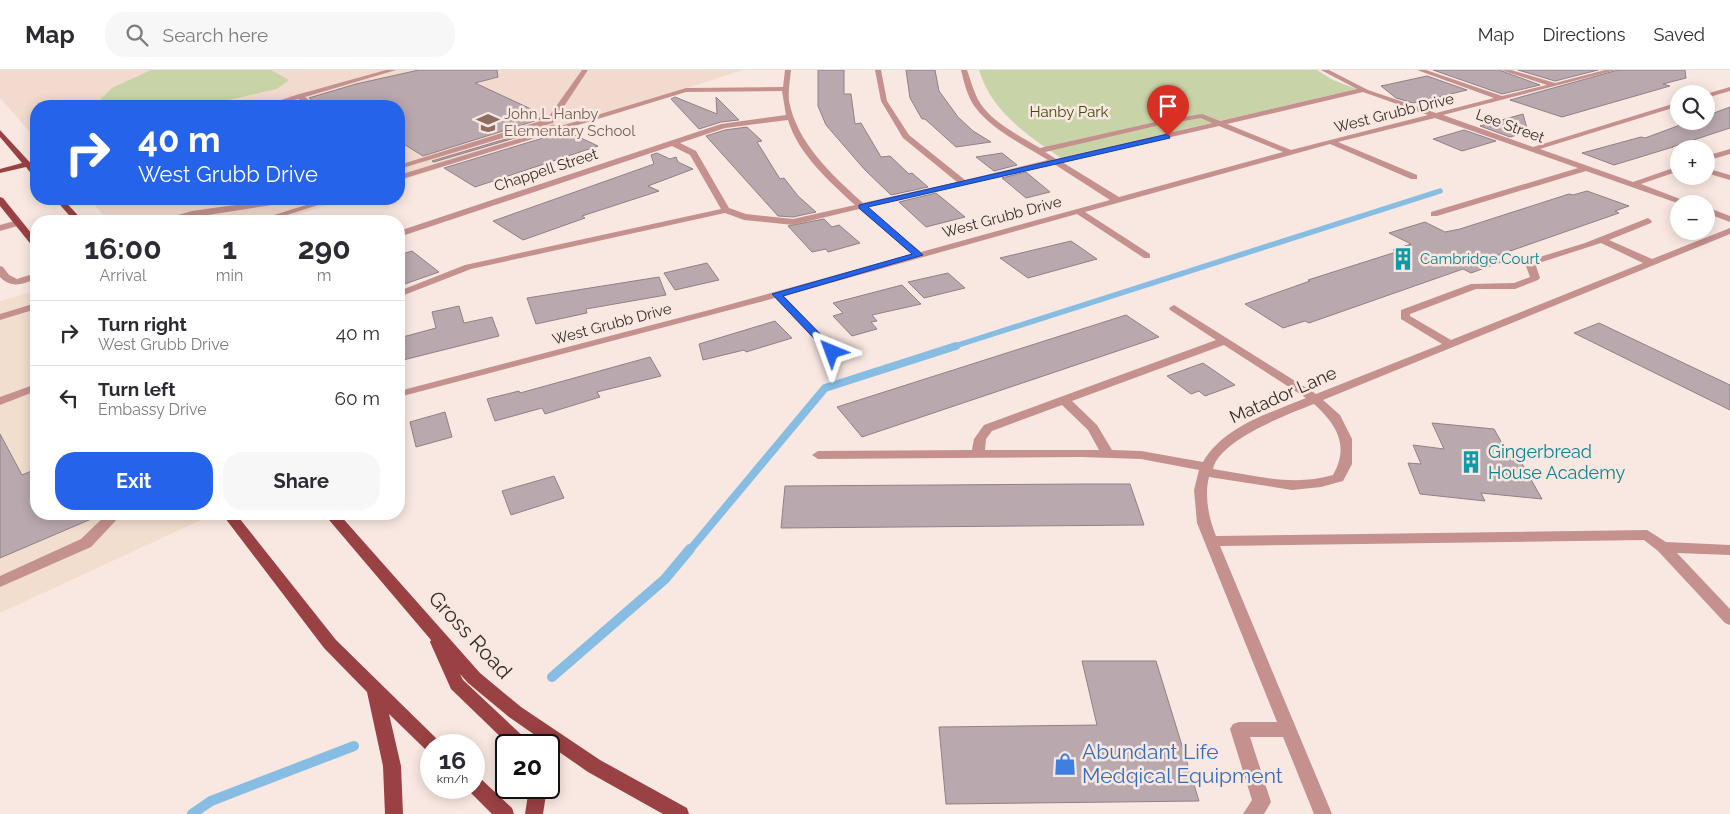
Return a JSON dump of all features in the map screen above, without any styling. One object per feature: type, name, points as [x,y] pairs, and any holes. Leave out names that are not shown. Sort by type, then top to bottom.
[{"type":"main road","points":[[0,132],[30,161]]},
{"type":"main road","points":[[0,171],[30,164]]},
{"type":"main road","points":[[0,200],[30,238]]},
{"type":"main road","points":[[64,205],[74,215]]},
{"type":"main road","points":[[234,520],[330,644],[421,734]]},
{"type":"main road","name":"Gross Road","points":[[336,520],[474,678],[515,712],[594,766],[680,814]]},
{"type":"main road","points":[[432,628],[456,684],[510,734]]},
{"type":"main road","points":[[374,689],[392,762],[395,793],[394,814]]},
{"type":"main road","points":[[485,795],[505,814]]},
{"type":"main road","points":[[534,814],[536,799]]},
{"type":"street","points":[[286,100],[393,70]]},
{"type":"street","points":[[405,164],[550,121],[585,70]]},
{"type":"street","points":[[788,70],[786,100],[791,117],[816,161],[838,187],[919,255]]},
{"type":"street","points":[[878,70],[884,101],[906,136],[964,183]]},
{"type":"street","points":[[964,70],[970,93],[978,106],[1010,133],[1117,200]]},
{"type":"street","name":"Lee Street","points":[[1324,70],[1364,90],[1670,197]]},
{"type":"street","points":[[1420,70],[1503,99]]},
{"type":"street","points":[[1504,70],[1556,85]]},
{"type":"street","name":"West Grubb Drive","points":[[405,392],[777,294],[1331,142],[1441,116],[1612,70]]},
{"type":"street","points":[[405,176],[686,90],[786,89]]},
{"type":"street","points":[[1715,93],[1730,89]]},
{"type":"street","points":[[405,292],[468,268],[726,210],[744,217],[793,222],[1224,124],[1364,90]]},
{"type":"street","points":[[298,96],[304,100]]},
{"type":"street","points":[[1533,148],[1670,107]]},
{"type":"street","points":[[1039,151],[1188,117],[1202,116],[1292,153]]},
{"type":"street","name":"Chappell Street","points":[[405,232],[724,126],[791,117]]},
{"type":"street","points":[[673,142],[693,153],[726,210]]},
{"type":"street","points":[[1331,142],[1414,177]]},
{"type":"street","points":[[1715,156],[1730,151]]},
{"type":"street","points":[[1434,214],[1587,168]]},
{"type":"street","points":[[1634,184],[1670,171]]},
{"type":"street","points":[[1715,173],[1730,178]]},
{"type":"street","points":[[184,215],[259,205]]},
{"type":"street","points":[[279,215],[312,205]]},
{"type":"street","points":[[1078,211],[1147,256]]},
{"type":"street","points":[[1715,213],[1730,219]]},
{"type":"street","points":[[1450,344],[1409,320],[1405,317],[1405,312],[1475,286],[1515,286],[1535,278],[1531,266],[1536,261],[1601,240],[1648,221]]},
{"type":"street","points":[[0,228],[18,223]]},
{"type":"street","name":"Matador Lane","points":[[1323,814],[1287,730],[1204,523],[1201,496],[1202,479],[1206,470],[1228,440],[1261,421],[1730,231]]},
{"type":"street","points":[[1601,240],[1652,263]]},
{"type":"street","points":[[0,269],[5,277],[16,283],[30,278]]},
{"type":"street","points":[[777,294],[832,352]]},
{"type":"street","points":[[0,317],[30,308]]},
{"type":"street","points":[[818,455],[1108,454],[1141,456],[1292,486],[1321,483],[1338,478],[1346,464],[1346,439],[1336,418],[1314,399],[1174,308]]},
{"type":"street","points":[[978,454],[980,439],[988,428],[1224,341]]},
{"type":"street","points":[[0,401],[30,389]]},
{"type":"street","points":[[1064,400],[1093,428],[1108,454]]},
{"type":"street","points":[[0,582],[86,543],[109,520]]},
{"type":"street","points":[[1212,541],[1647,535],[1663,547],[1730,619]]},
{"type":"street","points":[[1663,547],[1730,550]]},
{"type":"street","points":[[1252,814],[1262,802],[1239,729],[1287,730]]},
{"type":"shaded area","name":"John L Hanby Elementary School","points":[[0,70],[743,70],[405,179],[405,100],[30,100],[30,132],[0,98]]},
{"type":"shaded area","points":[[94,205],[327,205],[296,215],[104,215]]},
{"type":"shaded area","points":[[30,293],[30,520],[201,520],[0,613],[0,301]]},
{"type":"green space","points":[[151,70],[271,70],[289,80],[277,89],[228,100],[100,100],[112,88]]},
{"type":"green space","name":"Hanby Park","points":[[979,70],[1317,70],[1333,80],[1357,89],[1061,158],[1023,131],[1001,110],[992,98]]},
{"type":"building","points":[[419,70],[497,70],[498,77],[475,83],[531,109],[525,111],[541,119],[423,156],[405,145],[405,100],[312,100],[309,98],[356,84]]},
{"type":"building","points":[[818,70],[844,70],[844,94],[851,94],[855,124],[861,123],[881,157],[890,156],[909,174],[912,173],[928,187],[891,195],[865,170],[826,125],[818,106]]},
{"type":"building","points":[[906,70],[935,70],[939,91],[958,117],[973,131],[991,142],[956,147],[925,119],[922,119],[910,98]]},
{"type":"building","points":[[1433,70],[1499,70],[1540,85],[1502,94]]},
{"type":"building","points":[[1518,70],[1598,70],[1555,81]]},
{"type":"building","points":[[1618,70],[1685,70],[1686,78],[1663,84],[1670,86],[1562,117],[1510,100]]},
{"type":"building","points":[[1427,76],[1467,90],[1413,103],[1396,98],[1381,86]]},
{"type":"building","points":[[675,97],[717,114],[716,97],[739,120],[721,122],[699,129],[671,99]]},
{"type":"building","points":[[1730,107],[1730,128],[1693,140],[1670,140],[1670,148],[1614,165],[1582,153],[1641,137],[1645,138],[1670,129],[1715,130],[1715,113]]},
{"type":"building","points":[[1523,114],[1528,132],[1510,137],[1480,126]]},
{"type":"building","points":[[553,125],[555,126],[434,162],[432,161]]},
{"type":"building","points":[[747,127],[762,141],[757,142],[780,179],[784,178],[798,196],[816,212],[793,217],[778,216],[706,136],[725,130]]},
{"type":"building","points":[[1464,130],[1496,141],[1462,151],[1433,139]]},
{"type":"building","points":[[566,131],[598,146],[475,187],[444,168]]},
{"type":"building","points":[[657,153],[670,159],[676,157],[678,162],[693,169],[648,186],[659,191],[582,216],[585,218],[523,240],[493,221],[654,164],[651,155]]},
{"type":"building","points":[[1002,153],[1017,165],[994,171],[976,157]]},
{"type":"building","points":[[1026,172],[1050,192],[1026,198],[1002,178]]},
{"type":"building","name":"Cambridge Court","points":[[1587,191],[1629,206],[1615,211],[1619,213],[1493,257],[1504,261],[1471,273],[1463,269],[1309,323],[1305,321],[1283,328],[1245,304],[1310,281],[1308,280],[1396,252],[1393,250],[1411,244],[1389,233],[1425,222],[1445,232],[1460,229],[1569,194],[1573,195]]},
{"type":"building","points":[[936,193],[965,217],[926,227],[899,202]]},
{"type":"building","points":[[824,219],[832,227],[839,225],[860,243],[828,252],[826,249],[812,252],[788,226]]},
{"type":"building","points":[[1071,241],[1097,259],[1028,278],[1000,258]]},
{"type":"building","points":[[412,251],[439,272],[405,284],[405,253]]},
{"type":"building","points":[[707,263],[719,280],[675,290],[664,273]]},
{"type":"building","points":[[948,273],[965,288],[924,298],[908,282]]},
{"type":"building","points":[[659,277],[666,295],[586,309],[587,313],[536,324],[527,298]]},
{"type":"building","points":[[902,285],[921,304],[872,315],[877,321],[871,322],[877,329],[852,336],[833,316],[843,313],[833,303]]},
{"type":"building","points":[[459,306],[464,323],[492,317],[499,336],[405,360],[405,336],[436,328],[432,312]]},
{"type":"building","points":[[1126,315],[1159,337],[862,437],[837,407]]},
{"type":"building","points":[[775,321],[792,338],[746,352],[744,350],[703,360],[699,344]]},
{"type":"building","points":[[1599,323],[1730,385],[1730,410],[1574,333]]},
{"type":"building","points":[[650,357],[661,376],[597,392],[600,397],[545,414],[542,408],[495,421],[487,399],[519,391],[520,393]]},
{"type":"building","points":[[1203,363],[1235,385],[1205,396],[1199,391],[1191,394],[1167,376]]},
{"type":"building","points":[[445,412],[452,437],[416,447],[410,422]]},
{"type":"building","name":"Gingerbread House Academy","points":[[1432,423],[1494,429],[1511,459],[1520,460],[1542,499],[1481,493],[1485,501],[1420,494],[1408,463],[1421,464],[1413,445],[1444,449]]},
{"type":"building","points":[[0,434],[22,475],[30,472],[30,520],[89,520],[0,558]]},
{"type":"building","points":[[554,476],[564,498],[511,515],[502,491]]},
{"type":"building","points":[[1130,484],[1144,525],[781,528],[785,486]]},
{"type":"building","name":"Abundant Life Medqical Equipment","points":[[1082,661],[1156,661],[1199,801],[946,804],[939,727],[1097,725]]},
{"type":"waterway","points":[[952,347],[1440,191]]},
{"type":"waterway","points":[[689,551],[825,388],[956,346]]},
{"type":"waterway","points":[[552,677],[665,579],[690,549]]},
{"type":"waterway","points":[[192,814],[211,801],[354,746]]},
{"type":"place","name":"John L Hanby Elementary School","points":[[488,123]]},
{"type":"place","name":"Cambridge Court","points":[[1403,259]]},
{"type":"place","name":"Gingerbread House Academy","points":[[1471,462]]},
{"type":"place","name":"Abundant Life Medqical Equipment","points":[[1065,764]]},
{"type":"route","points":[[832,352],[777,294],[919,255],[862,206],[1168,136]]}]
